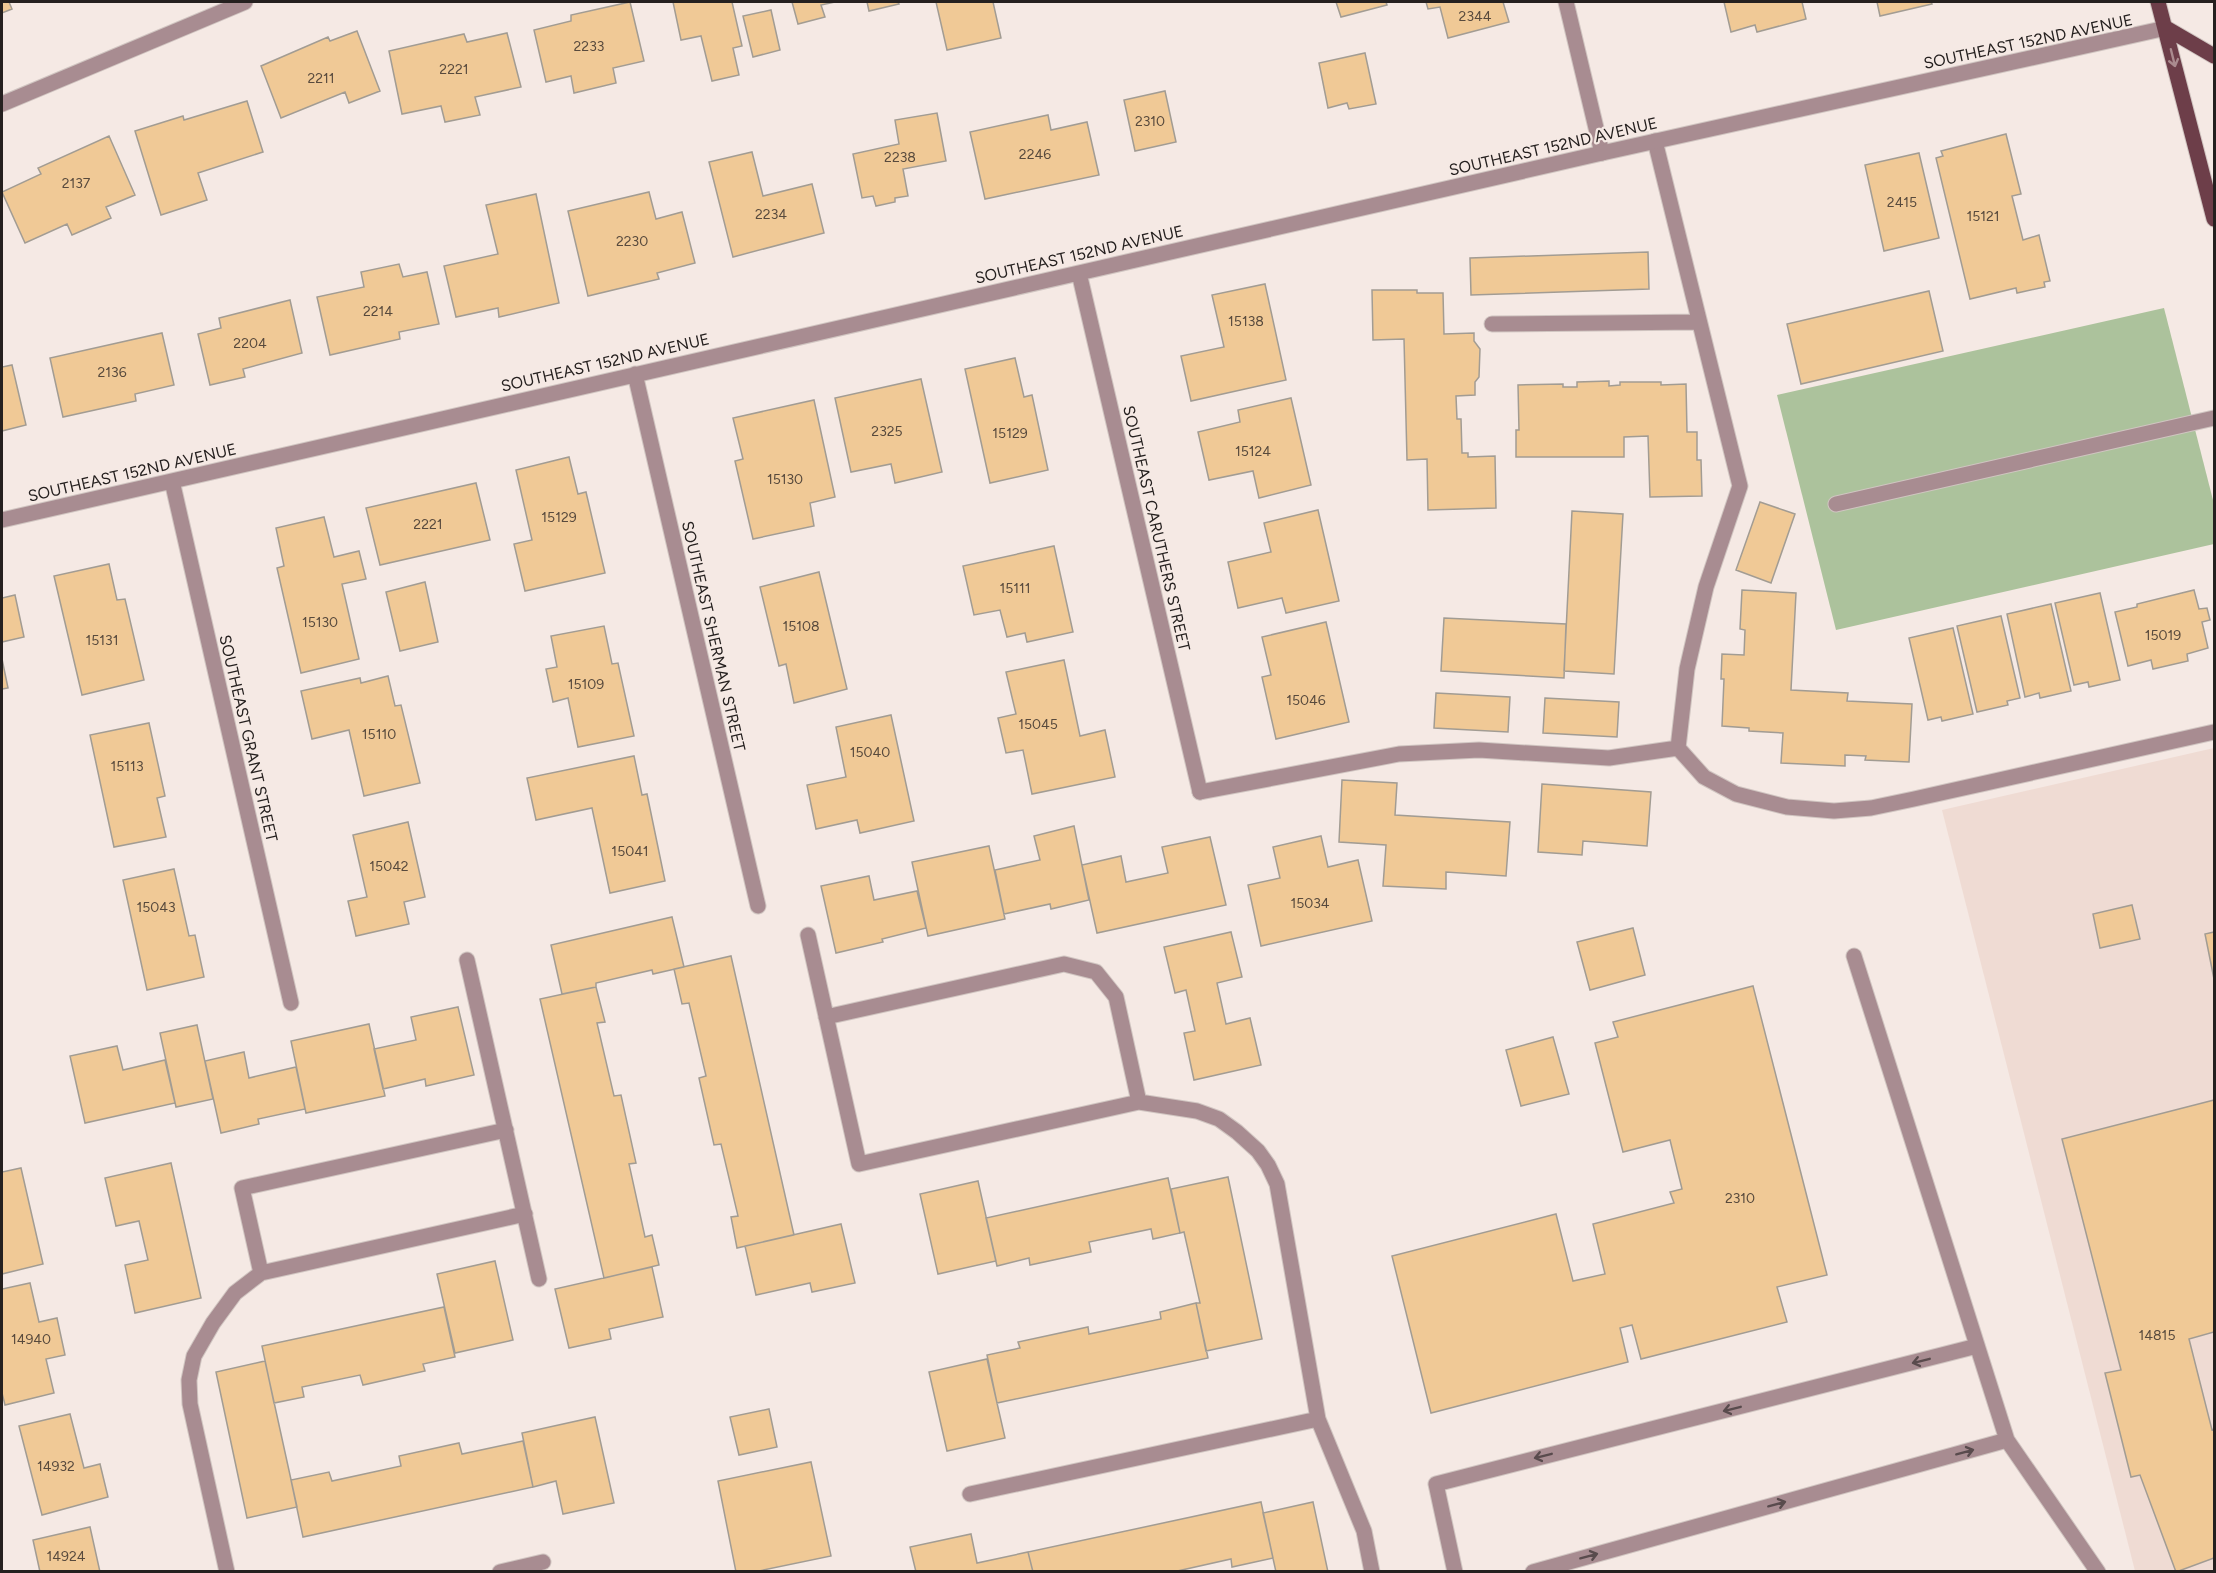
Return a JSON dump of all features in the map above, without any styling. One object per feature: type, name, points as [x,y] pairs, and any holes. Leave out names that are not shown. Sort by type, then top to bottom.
[{"type":"main road","points":[[2158,2],[2214,219]]},
{"type":"main road","points":[[2166,28],[2214,56]]},
{"type":"street","points":[[2,104],[245,2]]},
{"type":"street","points":[[1566,2],[1602,153]]},
{"type":"street","name":"SOUTHEAST 152ND AVENUE","points":[[2,520],[1602,153],[2166,28]]},
{"type":"street","points":[[1655,141],[1740,486],[1706,587],[1689,659],[1678,748],[1704,777],[1736,794],[1787,807],[1834,811],[1871,808],[2214,732]]},
{"type":"street","name":"SOUTHEAST CARUTHERS STREET","points":[[1079,273],[1200,792],[1399,754],[1479,750],[1609,758],[1678,748]]},
{"type":"street","points":[[1492,324],[1699,322]]},
{"type":"street","name":"SOUTHEAST SHERMAN STREET","points":[[635,374],[758,906]]},
{"type":"street","points":[[1836,504],[2214,418]]},
{"type":"street","name":"SOUTHEAST GRANT STREET","points":[[172,481],[291,1003]]},
{"type":"street","points":[[808,935],[859,1164],[1139,1102],[1197,1111],[1219,1119],[1258,1151],[1277,1184],[1318,1419],[1364,1532],[1372,1572]]},
{"type":"street","points":[[1854,956],[2007,1440],[2098,1572]]},
{"type":"street","points":[[467,960],[540,1279]]},
{"type":"street","points":[[826,1017],[1064,964],[1096,972],[1116,997],[1139,1102]]},
{"type":"street","points":[[261,1273],[242,1188],[506,1130]]},
{"type":"street","points":[[227,1572],[190,1404],[189,1380],[194,1356],[213,1323],[235,1293],[261,1273],[525,1214]]},
{"type":"street","points":[[1455,1572],[1436,1484],[1977,1346]]},
{"type":"street","points":[[970,1494],[1318,1419]]},
{"type":"street","points":[[1533,1572],[2007,1440]]},
{"type":"street","points":[[500,1572],[543,1562]]},
{"type":"shaded area","points":[[2214,748],[2214,1571],[2135,1571],[1942,810]]},
{"type":"green space","points":[[2164,308],[2214,504],[2214,544],[1836,630],[1777,395]]},
{"type":"building","points":[[2,2],[9,2],[12,9],[2,13]]},
{"type":"building","points":[[630,2],[644,61],[613,68],[616,83],[574,93],[571,76],[546,82],[534,30],[571,21],[571,15]]},
{"type":"building","points":[[673,2],[732,2],[742,46],[733,48],[739,75],[712,81],[701,36],[681,40]]},
{"type":"building","points":[[792,2],[835,2],[821,5],[825,17],[798,24]]},
{"type":"building","points":[[867,2],[898,2],[899,4],[869,11]]},
{"type":"building","points":[[936,2],[993,2],[1001,38],[947,50]]},
{"type":"building","points":[[1336,2],[1386,2],[1387,5],[1341,17]]},
{"type":"building","points":[[1426,2],[1503,2],[1509,22],[1448,38],[1440,7],[1428,9]]},
{"type":"building","points":[[1724,2],[1802,2],[1806,19],[1757,32],[1755,25],[1731,32]]},
{"type":"building","points":[[1877,2],[1931,2],[1932,4],[1880,16]]},
{"type":"building","points":[[771,10],[780,50],[753,57],[743,16]]},
{"type":"building","points":[[357,31],[380,91],[349,103],[345,92],[281,118],[261,66],[328,37],[330,41]]},
{"type":"building","points":[[507,33],[521,87],[475,97],[480,115],[445,122],[441,106],[402,114],[389,51],[464,34],[467,42]]},
{"type":"building","points":[[1365,53],[1376,104],[1349,109],[1347,103],[1328,108],[1319,63]]},
{"type":"building","points":[[1165,91],[1176,142],[1135,151],[1124,100]]},
{"type":"building","points":[[247,101],[263,152],[198,173],[207,200],[161,215],[135,131],[183,116],[184,120]]},
{"type":"building","points":[[937,113],[946,161],[903,169],[908,196],[895,198],[895,202],[876,206],[873,196],[862,198],[853,154],[899,144],[895,120]]},
{"type":"building","points":[[1048,115],[1051,130],[1087,122],[1099,175],[985,199],[970,132]]},
{"type":"building","points":[[2006,134],[2021,194],[2012,196],[2023,240],[2039,235],[2050,281],[2044,282],[2045,287],[2017,293],[2016,288],[1970,299],[1936,158],[1943,156],[1941,151]]},
{"type":"building","points":[[109,136],[135,195],[106,207],[111,218],[72,235],[67,224],[25,243],[2,192],[41,174],[38,168]]},
{"type":"building","points":[[752,152],[763,196],[812,184],[824,233],[733,257],[709,162]]},
{"type":"building","points":[[1919,153],[1939,238],[1884,251],[1865,165]]},
{"type":"building","points":[[649,192],[656,219],[682,212],[695,263],[657,273],[659,279],[588,296],[568,211]]},
{"type":"building","points":[[536,194],[559,303],[499,317],[498,308],[456,317],[444,266],[498,254],[486,205]]},
{"type":"building","points":[[1648,252],[1649,289],[1471,295],[1470,258]]},
{"type":"building","points":[[399,264],[403,277],[427,272],[439,324],[399,332],[400,339],[330,355],[317,297],[364,287],[361,272]]},
{"type":"building","points":[[1265,284],[1286,380],[1191,401],[1181,356],[1224,347],[1212,295]]},
{"type":"building","points":[[1372,290],[1417,290],[1417,293],[1443,293],[1444,334],[1474,333],[1474,341],[1480,349],[1479,377],[1475,382],[1475,395],[1456,396],[1457,419],[1461,419],[1462,453],[1468,453],[1468,457],[1495,456],[1496,508],[1428,510],[1427,459],[1407,460],[1404,339],[1373,340]]},
{"type":"building","points":[[1929,291],[1943,351],[1801,384],[1787,324]]},
{"type":"building","points":[[290,300],[302,353],[243,369],[245,377],[210,385],[198,334],[221,328],[219,318]]},
{"type":"building","points":[[162,333],[174,385],[135,394],[136,401],[63,417],[50,358]]},
{"type":"building","points":[[1015,358],[1024,397],[1032,395],[1048,470],[990,483],[965,369]]},
{"type":"building","points":[[12,365],[26,425],[2,431],[2,367]]},
{"type":"building","points":[[921,379],[942,472],[895,483],[891,464],[851,472],[835,398]]},
{"type":"building","points":[[1609,381],[1609,386],[1620,385],[1620,382],[1686,384],[1687,432],[1697,432],[1697,460],[1701,460],[1702,496],[1650,497],[1648,436],[1624,437],[1624,457],[1516,457],[1516,430],[1519,430],[1518,385],[1563,384],[1563,387],[1577,387],[1577,382]]},
{"type":"building","points":[[1291,398],[1311,485],[1259,498],[1253,471],[1209,480],[1198,432],[1240,422],[1238,410]]},
{"type":"building","points":[[814,400],[835,497],[810,503],[814,526],[753,539],[735,461],[743,459],[733,418]]},
{"type":"building","points":[[569,457],[578,494],[586,492],[605,573],[525,591],[514,544],[532,540],[516,470]]},
{"type":"building","points":[[476,483],[490,540],[380,565],[366,508]]},
{"type":"building","points":[[1760,502],[1795,514],[1771,583],[1736,570]]},
{"type":"building","points":[[1318,510],[1339,601],[1286,613],[1282,598],[1238,608],[1228,562],[1271,552],[1264,523]]},
{"type":"building","points":[[1572,511],[1623,514],[1614,674],[1564,671]]},
{"type":"building","points":[[324,517],[334,557],[359,551],[366,579],[342,584],[359,659],[301,673],[277,568],[284,566],[276,528]]},
{"type":"building","points":[[1054,546],[1073,632],[1027,642],[1025,633],[1007,637],[1000,610],[974,615],[963,566]]},
{"type":"building","points":[[109,564],[117,600],[125,599],[144,680],[82,695],[54,576]]},
{"type":"building","points":[[819,572],[847,689],[794,703],[786,664],[779,666],[760,587]]},
{"type":"building","points":[[425,582],[438,642],[400,651],[386,592]]},
{"type":"building","points":[[1742,590],[1796,593],[1791,690],[1848,693],[1847,701],[1912,704],[1909,762],[1865,760],[1866,756],[1845,755],[1845,766],[1781,763],[1783,733],[1749,731],[1749,728],[1722,726],[1724,679],[1721,679],[1722,654],[1744,655],[1745,630],[1740,629]]},
{"type":"building","points":[[2194,590],[2199,609],[2207,608],[2210,620],[2202,622],[2208,648],[2187,654],[2188,661],[2153,669],[2151,660],[2128,666],[2115,612],[2137,607],[2137,604]]},
{"type":"building","points":[[2100,593],[2120,680],[2089,687],[2088,682],[2074,685],[2055,603]]},
{"type":"building","points":[[15,595],[24,637],[2,642],[2,598]]},
{"type":"building","points":[[2051,604],[2071,691],[2040,698],[2039,693],[2025,697],[2007,614]]},
{"type":"building","points":[[2001,616],[2020,698],[2007,701],[2008,705],[1977,712],[1957,626]]},
{"type":"building","points":[[1444,618],[1566,624],[1564,678],[1441,671]]},
{"type":"building","points":[[1326,622],[1349,722],[1276,739],[1262,677],[1271,675],[1262,637]]},
{"type":"building","points":[[604,626],[612,664],[618,663],[634,736],[578,747],[568,698],[553,702],[546,669],[557,667],[551,636]]},
{"type":"building","points":[[1953,628],[1973,714],[1942,721],[1941,717],[1928,720],[1909,638]]},
{"type":"building","points":[[2,659],[8,688],[2,689]]},
{"type":"building","points":[[1064,660],[1080,736],[1105,730],[1115,777],[1032,794],[1023,750],[1006,753],[998,718],[1016,714],[1006,672]]},
{"type":"building","points":[[388,676],[395,706],[401,705],[420,783],[364,796],[349,730],[312,739],[301,691],[360,678],[361,683]]},
{"type":"building","points":[[1436,693],[1510,697],[1508,732],[1434,728]]},
{"type":"building","points":[[1545,698],[1619,702],[1617,737],[1543,733]]},
{"type":"building","points":[[891,715],[914,821],[860,833],[857,820],[816,829],[807,785],[846,777],[836,727]]},
{"type":"building","points":[[149,723],[165,796],[157,798],[166,837],[114,847],[90,735]]},
{"type":"building","points":[[634,756],[642,795],[647,794],[665,881],[610,893],[592,808],[536,820],[527,778]]},
{"type":"building","points":[[1342,780],[1397,783],[1395,815],[1510,822],[1506,876],[1446,872],[1446,889],[1383,886],[1386,845],[1339,842]]},
{"type":"building","points":[[1542,784],[1651,792],[1647,846],[1583,841],[1582,855],[1538,852]]},
{"type":"building","points":[[408,822],[425,897],[404,902],[409,924],[356,936],[348,901],[367,897],[353,835]]},
{"type":"building","points":[[1074,826],[1089,900],[1051,909],[1050,904],[1004,914],[995,870],[1040,860],[1034,836]]},
{"type":"building","points":[[1321,836],[1328,867],[1358,860],[1372,921],[1261,946],[1248,885],[1280,878],[1273,847]]},
{"type":"building","points":[[1210,837],[1226,905],[1097,933],[1082,865],[1121,856],[1126,882],[1168,873],[1162,847]]},
{"type":"building","points":[[989,846],[1005,919],[928,936],[912,862]]},
{"type":"building","points":[[174,869],[189,936],[195,935],[204,977],[147,990],[123,880]]},
{"type":"building","points":[[869,876],[874,900],[917,891],[926,928],[882,939],[883,942],[836,953],[821,886]]},
{"type":"building","points":[[2132,905],[2140,939],[2100,948],[2093,914]]},
{"type":"building","points":[[672,917],[684,967],[653,974],[652,970],[596,983],[596,987],[562,994],[551,945]]},
{"type":"building","points":[[1633,928],[1645,975],[1590,990],[1577,942]]},
{"type":"building","points":[[1231,932],[1242,977],[1217,983],[1226,1024],[1250,1018],[1261,1065],[1194,1080],[1184,1033],[1195,1031],[1186,990],[1175,993],[1164,947]]},
{"type":"building","points":[[2214,932],[2214,979],[2205,934]]},
{"type":"building","points":[[731,956],[794,1235],[737,1248],[731,1217],[738,1216],[721,1144],[714,1145],[699,1078],[706,1076],[689,1003],[682,1004],[674,969]]},
{"type":"building","points":[[1753,986],[1827,1275],[1777,1287],[1787,1322],[1641,1359],[1632,1325],[1620,1328],[1628,1362],[1431,1413],[1392,1256],[1556,1214],[1573,1281],[1605,1274],[1593,1224],[1674,1203],[1670,1192],[1682,1189],[1670,1140],[1623,1152],[1595,1043],[1618,1037],[1613,1022]]},
{"type":"building","points":[[596,987],[605,1022],[597,1023],[614,1096],[621,1095],[636,1163],[629,1164],[645,1237],[652,1235],[659,1265],[604,1278],[540,999]]},
{"type":"building","points":[[458,1007],[474,1075],[426,1086],[425,1079],[383,1089],[374,1049],[416,1040],[411,1017]]},
{"type":"building","points":[[369,1024],[385,1096],[306,1113],[291,1041]]},
{"type":"building","points":[[197,1025],[213,1099],[176,1107],[160,1033]]},
{"type":"building","points":[[1553,1037],[1569,1094],[1521,1106],[1506,1050]]},
{"type":"building","points":[[117,1046],[123,1070],[165,1060],[175,1103],[85,1123],[70,1056]]},
{"type":"building","points":[[244,1052],[249,1078],[296,1067],[305,1109],[258,1119],[259,1124],[221,1133],[205,1061]]},
{"type":"building","points":[[2214,1100],[2214,1332],[2189,1339],[2212,1430],[2214,1429],[2214,1558],[2176,1572],[2140,1475],[2131,1477],[2105,1373],[2121,1370],[2062,1139]]},
{"type":"building","points":[[171,1163],[201,1298],[135,1313],[125,1265],[148,1260],[139,1221],[116,1226],[105,1178]]},
{"type":"building","points":[[21,1168],[43,1264],[2,1274],[2,1172]]},
{"type":"building","points":[[1228,1177],[1262,1339],[1206,1351],[1196,1303],[1200,1303],[1184,1232],[1180,1233],[1171,1189]]},
{"type":"building","points":[[1168,1178],[1180,1233],[1153,1239],[1151,1229],[1089,1242],[1091,1252],[1030,1265],[1029,1258],[997,1266],[986,1218]]},
{"type":"building","points":[[978,1181],[996,1261],[938,1274],[920,1194]]},
{"type":"building","points":[[841,1224],[855,1283],[812,1292],[810,1283],[756,1295],[745,1246]]},
{"type":"building","points":[[495,1261],[513,1340],[455,1353],[437,1274]]},
{"type":"building","points":[[652,1267],[663,1317],[609,1329],[611,1339],[569,1348],[555,1289]]},
{"type":"building","points":[[30,1283],[39,1322],[57,1318],[65,1355],[46,1359],[54,1393],[5,1405],[2,1393],[2,1289]]},
{"type":"building","points":[[1196,1303],[1208,1358],[997,1403],[987,1355],[1020,1348],[1018,1342],[1088,1327],[1089,1334],[1161,1319],[1160,1312]]},
{"type":"building","points":[[444,1307],[455,1357],[423,1364],[425,1371],[363,1385],[360,1375],[302,1387],[304,1397],[274,1403],[262,1346]]},
{"type":"building","points":[[987,1359],[1005,1438],[947,1451],[929,1372]]},
{"type":"building","points":[[265,1361],[297,1507],[247,1518],[216,1372]]},
{"type":"building","points":[[769,1409],[777,1447],[739,1455],[730,1417]]},
{"type":"building","points":[[70,1414],[84,1468],[100,1464],[108,1497],[42,1515],[19,1426]]},
{"type":"building","points":[[595,1417],[614,1503],[563,1514],[556,1481],[533,1487],[522,1433]]},
{"type":"building","points":[[523,1441],[533,1487],[303,1537],[291,1480],[329,1472],[332,1481],[401,1466],[399,1456],[459,1443],[462,1454]]},
{"type":"building","points":[[811,1462],[831,1556],[754,1572],[736,1572],[718,1481]]},
{"type":"building","points":[[1261,1502],[1273,1558],[1232,1567],[1231,1559],[1173,1572],[1033,1572],[1028,1552]]},
{"type":"building","points":[[1313,1502],[1328,1572],[1276,1572],[1263,1513]]},
{"type":"building","points":[[90,1527],[100,1572],[40,1572],[33,1540]]},
{"type":"building","points":[[971,1534],[977,1563],[1028,1552],[1033,1572],[916,1572],[910,1547]]}]
